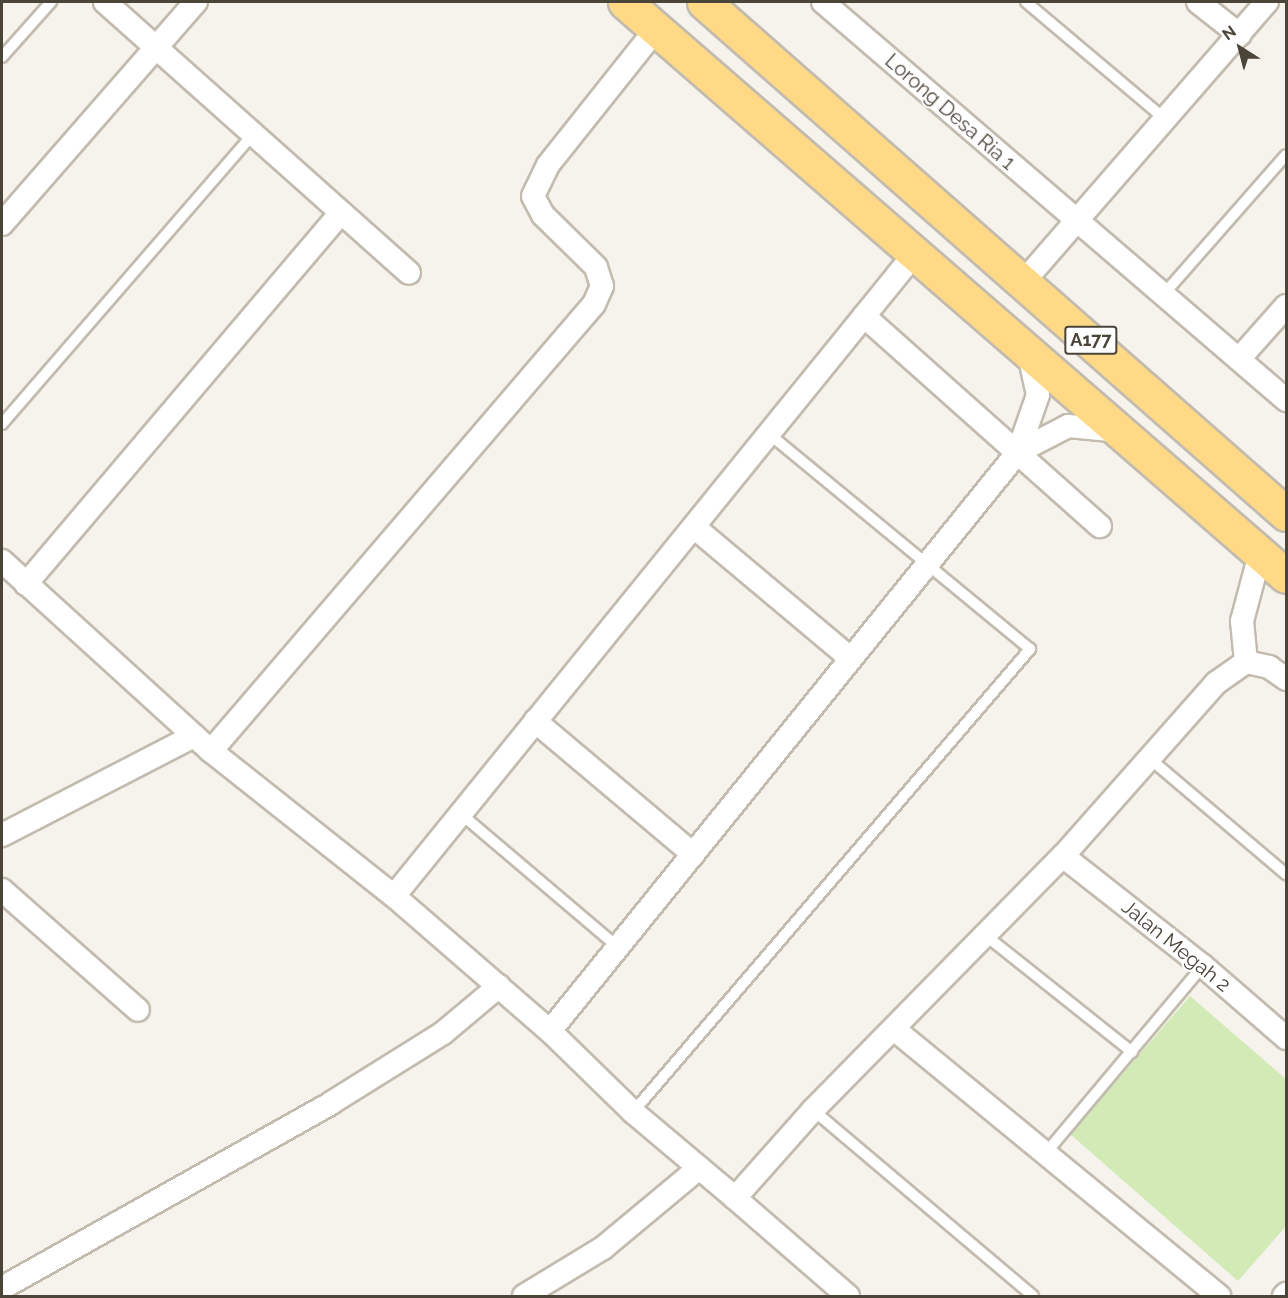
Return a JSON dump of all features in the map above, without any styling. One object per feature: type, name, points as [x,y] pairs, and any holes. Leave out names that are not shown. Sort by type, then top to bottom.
[{"type":"highway","name":"A177","points":[[625,2],[1287,576]]},
{"type":"highway","name":"A177","points":[[704,2],[1024,280],[1287,514]]},
{"type":"street","points":[[105,2],[409,273]]},
{"type":"street","points":[[2,224],[196,2]]},
{"type":"street","points":[[1198,2],[1240,35]]},
{"type":"street","points":[[1024,280],[1267,2]]},
{"type":"street","name":"Lorong Desa Ria 1","points":[[833,5],[1077,222],[1287,400]]},
{"type":"street","points":[[211,752],[594,304],[602,286],[596,267],[543,215],[533,196],[548,165],[656,29]]},
{"type":"street","points":[[26,584],[341,212]]},
{"type":"street","points":[[394,896],[916,252]]},
{"type":"street","points":[[1239,359],[1287,306]]},
{"type":"street","points":[[864,316],[1100,526]]},
{"type":"street","points":[[550,1031],[1018,452],[1038,395],[1028,350]]},
{"type":"street","points":[[1018,452],[1068,426],[1122,431]]},
{"type":"street","points":[[693,527],[850,658]]},
{"type":"street","points":[[1246,662],[1242,621],[1260,554]]},
{"type":"street","points":[[2,561],[211,752],[394,896],[550,1031],[633,1112],[848,1296]]},
{"type":"street","points":[[735,1198],[813,1110],[894,1029],[983,933],[1063,856],[1216,683],[1246,662],[1269,667],[1287,679]]},
{"type":"street","points":[[536,721],[693,854]]},
{"type":"street","points":[[2,834],[194,736]]},
{"type":"street","name":"Jalan Megah 2","points":[[1063,856],[1203,966],[1287,1038]]},
{"type":"street","points":[[2,890],[138,1010]]},
{"type":"street","points":[[2,1288],[331,1103],[443,1033],[499,986]]},
{"type":"street","points":[[894,1029],[1219,1296]]},
{"type":"street","points":[[524,1296],[603,1248],[699,1168]]},
{"type":"lane","points":[[2,57],[51,2]]},
{"type":"lane","points":[[1026,2],[1165,119]]},
{"type":"lane","points":[[2,424],[254,134]]},
{"type":"lane","points":[[1163,295],[1287,154]]},
{"type":"lane","points":[[633,1112],[1030,649],[925,566],[769,434]]},
{"type":"lane","points":[[1149,758],[1287,874]]},
{"type":"lane","points":[[461,814],[618,947]]},
{"type":"lane","points":[[983,933],[1132,1052]]},
{"type":"lane","points":[[1045,1154],[1203,966]]},
{"type":"lane","points":[[813,1110],[1033,1296]]},
{"type":"green space","points":[[1190,996],[1286,1079],[1286,1226],[1238,1281],[1070,1134]]}]
